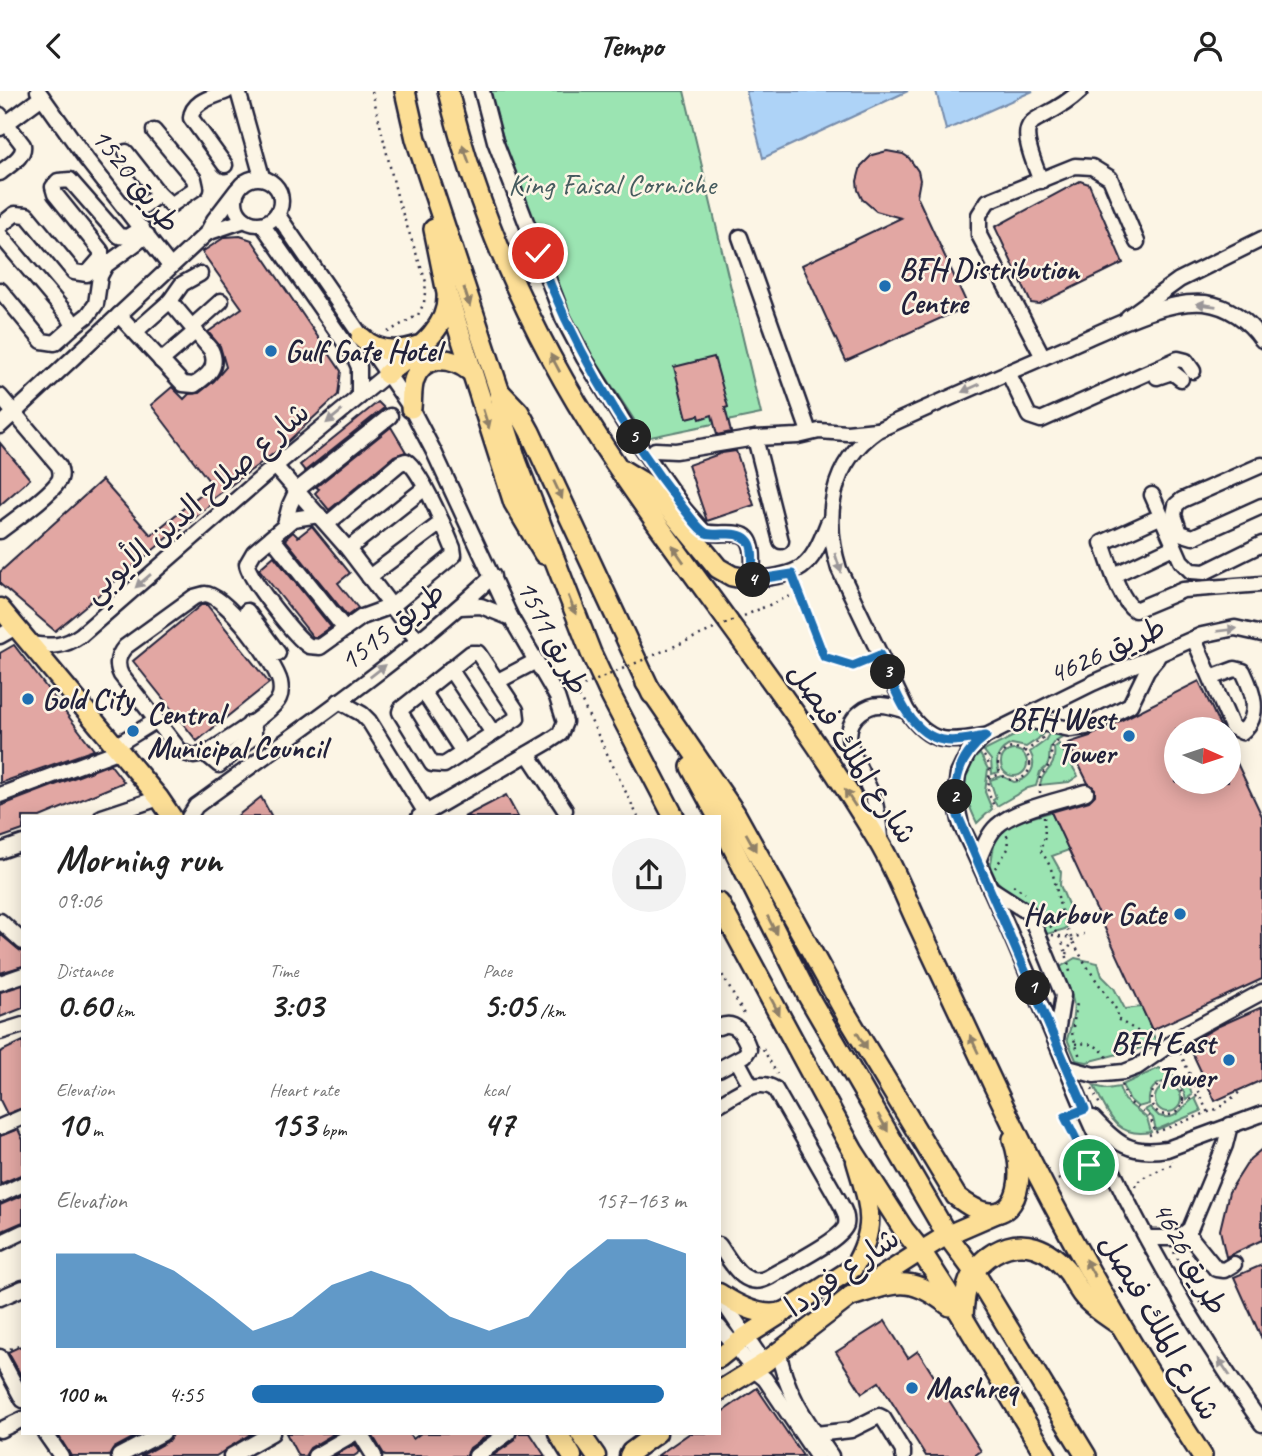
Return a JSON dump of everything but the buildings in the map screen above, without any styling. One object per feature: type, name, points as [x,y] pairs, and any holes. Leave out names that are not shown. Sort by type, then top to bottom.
[{"type":"highway","points":[[405,91],[447,293],[470,371],[514,503],[530,533],[562,579]]},
{"type":"highway","name":"شارع الملك فيصل","points":[[448,91],[459,136],[496,240],[532,321],[569,390],[617,467],[718,610],[797,715],[882,847],[996,1091],[1123,1328],[1202,1456]]},
{"type":"highway","points":[[416,139],[499,390],[506,428],[562,579],[611,696],[673,815]]},
{"type":"highway","points":[[387,374],[441,324],[445,317],[447,293]]},
{"type":"highway","points":[[361,337],[371,348],[383,350],[408,350],[419,346]]},
{"type":"highway","points":[[411,408],[414,378],[429,361],[449,359],[459,362],[470,371]]},
{"type":"highway","points":[[499,390],[519,412],[530,432],[646,683],[716,815]]},
{"type":"highway","points":[[617,467],[652,488],[718,568],[732,576],[752,580]]},
{"type":"highway","points":[[646,683],[736,813],[846,1014],[956,1196],[970,1208],[982,1213],[1004,1210],[1019,1188],[1020,1170],[1015,1146],[996,1091]]},
{"type":"highway","points":[[721,825],[808,996],[947,1235],[973,1270],[1086,1456]]},
{"type":"highway","points":[[721,907],[853,1151],[963,1317],[1046,1456]]},
{"type":"highway","points":[[963,1317],[964,1293],[973,1270],[1003,1248],[1019,1244],[1049,1252],[1067,1271],[1086,1299],[1123,1328]]},
{"type":"highway","points":[[851,1296],[894,1283],[909,1283],[932,1291],[963,1317]]},
{"type":"main road","points":[[0,608],[171,815]]},
{"type":"main road","name":"شارع فوردا","points":[[721,1356],[739,1341],[853,1268],[863,1251],[870,1226],[869,1207],[853,1151]]},
{"type":"main road","name":"شارع فوردا","points":[[721,1390],[779,1352],[851,1296],[921,1251],[947,1235],[1004,1210]]},
{"type":"main road","points":[[721,1296],[762,1313],[774,1314],[789,1310]]},
{"type":"main road","points":[[1170,1406],[1210,1456]]},
{"type":"main road","points":[[559,1435],[572,1456]]},
{"type":"main road","points":[[581,1435],[596,1456]]},
{"type":"main road","points":[[629,1456],[655,1435]]},
{"type":"street","points":[[225,165],[191,118],[191,111],[195,106],[227,91]]},
{"type":"street","points":[[238,91],[262,177]]},
{"type":"street","points":[[482,91],[495,141],[563,318],[591,369],[652,454],[684,509],[704,532],[740,534],[747,537],[752,546],[752,580],[792,574]]},
{"type":"street","points":[[1041,181],[1027,142],[1027,131],[1035,118],[1070,100],[1080,91]]},
{"type":"street","points":[[0,173],[24,150],[23,145],[2,122],[40,94]]},
{"type":"street","name":"طريق 1520","points":[[40,94],[87,160],[170,266]]},
{"type":"street","points":[[126,152],[171,205],[195,188],[196,184],[154,131]]},
{"type":"street","points":[[1043,357],[979,235],[979,215],[988,201],[1075,166],[1092,167],[1110,178],[1137,242]]},
{"type":"street","points":[[262,224],[277,214],[281,201],[278,189],[269,180],[262,177],[251,178],[237,190],[236,209],[245,220],[262,224],[354,356],[359,367],[359,397]]},
{"type":"street","points":[[0,226],[15,214],[27,215],[74,272],[87,274],[101,258],[102,251],[55,194],[53,187],[58,181],[70,180],[119,236],[127,237],[144,231]]},
{"type":"street","name":"طريق 1520","points":[[0,426],[15,415],[207,233],[237,190]]},
{"type":"street","points":[[132,215],[159,194]]},
{"type":"street","name":"طريق 1511","points":[[277,214],[411,408],[511,618],[557,697],[565,722],[560,734],[422,815],[369,721],[339,701]]},
{"type":"street","name":"طريق 1520","points":[[207,233],[245,220]]},
{"type":"street","points":[[0,290],[42,341],[55,343],[88,315],[96,304],[100,276],[106,265],[144,231]]},
{"type":"street","points":[[0,235],[74,326]]},
{"type":"street","points":[[740,237],[809,432]]},
{"type":"street","name":"طريق 4626","points":[[1117,326],[1179,280],[1262,239]]},
{"type":"street","points":[[135,332],[170,301],[182,284],[200,274]]},
{"type":"street","points":[[119,315],[183,384],[190,386],[211,372],[214,359],[211,350],[170,301]]},
{"type":"street","points":[[161,361],[221,302]]},
{"type":"street","name":"طريق 4626","points":[[792,574],[815,553],[830,518],[836,484],[843,470],[860,445],[878,430],[1004,373],[1165,307],[1208,303],[1238,316],[1262,340]]},
{"type":"street","points":[[1004,373],[1029,416],[1041,420],[1178,359],[1186,361],[1187,375]]},
{"type":"street","name":"شارع صلاح الدين الأيوبي","points":[[31,644],[53,647],[73,641],[81,635],[275,466],[387,374]]},
{"type":"street","points":[[0,396],[59,465],[60,478],[54,487],[0,531]]},
{"type":"street","points":[[285,524],[297,490],[390,416]]},
{"type":"street","points":[[652,454],[755,438],[798,436],[809,432],[847,433],[878,430]]},
{"type":"street","points":[[755,438],[781,541]]},
{"type":"street","points":[[403,461],[411,463],[442,522],[454,555],[392,606],[362,617],[320,647],[309,646],[296,634],[249,574],[247,564],[254,552],[293,519],[323,520],[403,461]]},
{"type":"street","points":[[1262,465],[1182,500],[1176,505],[1174,515],[1180,533],[1193,537],[1262,506]]},
{"type":"street","points":[[275,466],[348,549],[418,641]]},
{"type":"street","points":[[348,549],[425,488]]},
{"type":"street","points":[[1183,590],[1179,572],[1155,519],[1149,496],[1181,561],[1191,571],[1205,572],[1262,544]]},
{"type":"street","name":"طريق 4626","points":[[830,518],[832,544],[839,569],[880,655],[907,711],[922,731],[936,739],[953,741],[986,736],[1093,683],[1194,639],[1225,629],[1259,634]]},
{"type":"street","points":[[1155,519],[1102,543],[1125,600],[1135,610],[1183,590],[1262,584]]},
{"type":"street","points":[[369,577],[442,522]]},
{"type":"street","points":[[272,538],[345,629]]},
{"type":"street","points":[[1114,575],[1168,549]]},
{"type":"street","name":"طريق 1515","points":[[190,815],[196,806],[418,641],[493,576]]},
{"type":"street","points":[[200,594],[215,596],[242,615],[274,657],[281,684],[280,696],[273,707],[250,723],[254,736],[219,765],[206,754],[194,756],[181,752],[121,675],[118,663],[121,652],[200,594]]},
{"type":"street","points":[[242,615],[266,596]]},
{"type":"street","points":[[460,607],[481,606],[511,618]]},
{"type":"street","points":[[0,636],[16,627]]},
{"type":"street","points":[[274,657],[296,634]]},
{"type":"street","points":[[1194,639],[1211,678]]},
{"type":"street","points":[[471,653],[478,653],[518,714],[517,718],[441,766],[432,764],[400,716],[401,709],[450,669],[471,653]]},
{"type":"street","points":[[1022,719],[1070,729],[1086,727],[1130,705],[1147,670],[1164,653]]},
{"type":"street","points":[[498,681],[536,661]]},
{"type":"street","points":[[450,669],[493,733]]},
{"type":"street","points":[[423,691],[463,752]]},
{"type":"street","points":[[882,847],[875,801],[849,745],[849,726],[857,714],[870,705],[885,704],[907,711]]},
{"type":"street","points":[[0,795],[116,748],[157,720]]},
{"type":"street","name":"طريق 4626","points":[[986,736],[965,757],[956,785],[958,816],[1085,1109],[1148,1238],[1184,1308],[1262,1424]]},
{"type":"street","points":[[528,754],[565,810]]},
{"type":"street","points":[[978,861],[996,826],[1041,806],[1086,792]]},
{"type":"street","points":[[108,815],[159,798]]},
{"type":"street","points":[[0,851],[21,844]]},
{"type":"street","points":[[990,887],[1029,913],[1063,995],[1056,1040]]},
{"type":"street","points":[[0,921],[21,940]]},
{"type":"street","points":[[0,983],[21,976]]},
{"type":"street","points":[[1068,1068],[1094,1075],[1116,1074],[1137,1066],[1188,1032],[1262,992]]},
{"type":"street","points":[[721,1026],[734,1025],[749,1046],[747,1053],[721,1068]]},
{"type":"street","points":[[0,1032],[21,1026]]},
{"type":"street","points":[[737,1060],[751,1087]]},
{"type":"street","points":[[721,1103],[751,1087],[766,1084],[775,1089],[842,1206],[846,1222],[839,1235],[757,1282],[740,1275],[721,1248]]},
{"type":"street","name":"طريق 4626","points":[[1085,1109],[1115,1141],[1132,1150],[1153,1151],[1167,1149],[1262,1114]]},
{"type":"street","points":[[0,1127],[21,1122]]},
{"type":"street","points":[[1148,1238],[1179,1238],[1193,1226],[1225,1145],[1230,1125]]},
{"type":"street","points":[[0,1195],[21,1185]]},
{"type":"street","points":[[0,1243],[21,1233]]},
{"type":"street","points":[[1187,1233],[1212,1266],[1224,1270],[1234,1264]]},
{"type":"street","points":[[0,1298],[21,1290]]},
{"type":"street","points":[[721,1300],[739,1341],[759,1366],[765,1379],[815,1444],[831,1456]]},
{"type":"street","points":[[721,1328],[739,1341]]},
{"type":"street","points":[[779,1352],[788,1388],[815,1444]]},
{"type":"street","points":[[0,1357],[21,1396]]},
{"type":"street","points":[[815,1444],[879,1416],[883,1418],[903,1451],[903,1456]]},
{"type":"street","points":[[0,1430],[21,1420]]},
{"type":"street","points":[[46,1435],[55,1454]]},
{"type":"street","points":[[119,1456],[159,1435]]},
{"type":"street","points":[[231,1456],[268,1435]]},
{"type":"street","points":[[315,1456],[354,1435]]},
{"type":"street","points":[[359,1435],[374,1456]]},
{"type":"street","points":[[476,1456],[505,1435]]},
{"type":"path","points":[[372,91],[398,200],[426,282],[424,303],[418,315],[393,331],[382,334]]},
{"type":"path","points":[[792,574],[824,657],[853,666],[880,655]]},
{"type":"path","points":[[637,815],[576,690],[800,592]]},
{"type":"path","points":[[1025,751],[1044,737],[1052,726]]},
{"type":"path","points":[[1070,729],[1064,738],[1054,743],[1051,764],[1040,776],[1041,806],[1046,823],[1040,850],[1051,864],[1063,918],[1079,955],[1118,1013],[1117,1019],[1139,1032],[1152,1057]]},
{"type":"path","points":[[1013,747],[1025,751],[1030,763],[1025,776],[1012,780],[1001,773],[998,760],[1003,751],[1013,747]]},
{"type":"path","points":[[980,750],[990,766],[988,792],[1008,835],[1008,849],[994,868]]},
{"type":"path","points":[[989,778],[1001,773]]},
{"type":"path","points":[[1038,935],[1073,938],[1084,934]]},
{"type":"path","points":[[1051,967],[1066,957],[1073,938]]},
{"type":"path","points":[[1175,1042],[1208,1113]]},
{"type":"path","points":[[1164,1083],[1178,1087],[1183,1094],[1179,1111],[1170,1115],[1157,1112],[1152,1105],[1153,1091],[1164,1083]]},
{"type":"path","points":[[1090,1084],[1105,1114]]},
{"type":"path","points":[[1140,1137],[1156,1134],[1208,1113],[1235,1098],[1240,1092]]},
{"type":"path","points":[[1183,1103],[1199,1095]]},
{"type":"path","points":[[1142,1111],[1152,1105]]},
{"type":"path","points":[[1046,1186],[1089,1165],[1065,1117],[1085,1109]]},
{"type":"path","points":[[1135,1189],[1136,1183],[1146,1176],[1173,1164],[1167,1149]]},
{"type":"path","points":[[1167,1238],[1204,1308]]},
{"type":"green space","name":"King Faisal Corniche","points":[[489,91],[684,91],[761,414],[646,438],[575,329],[528,221]]},
{"type":"green space","points":[[1036,725],[1048,728],[1026,747],[1012,744],[1004,749],[997,759],[999,772],[992,774],[991,760],[984,751]]},
{"type":"green space","points":[[1050,732],[1065,733],[1052,745],[1048,763],[1040,772],[1036,786],[997,806],[993,800],[996,798],[990,780],[1002,776],[1014,782],[1028,775],[1033,767],[1030,752],[1045,741]]},
{"type":"green space","points":[[1059,744],[1078,776],[1069,782],[1040,785],[1053,761],[1054,748]]},
{"type":"green space","points":[[1014,750],[1023,754],[1027,763],[1023,772],[1014,776],[1005,772],[1001,763],[1005,754]]},
{"type":"green space","points":[[980,754],[988,769],[985,792],[992,809],[977,823],[966,795],[964,778],[972,762]]},
{"type":"green space","points":[[1051,812],[1069,850],[1052,856],[1061,872],[1060,885],[1074,919],[1065,929],[1047,934],[1038,918],[989,874],[995,840],[1012,823]]},
{"type":"green space","points":[[1075,958],[1098,963],[1102,976],[1114,988],[1125,1009],[1142,1007],[1157,1044],[1087,1062],[1076,1060],[1067,1039],[1073,1018],[1073,1003],[1057,969]]},
{"type":"green space","points":[[1159,1068],[1188,1083],[1192,1095],[1186,1099],[1178,1085],[1164,1082],[1153,1088],[1149,1104],[1138,1107],[1130,1100],[1122,1085]]},
{"type":"green space","points":[[1094,1086],[1107,1089],[1119,1087],[1124,1100],[1147,1118],[1151,1132],[1139,1133],[1121,1127],[1109,1114]]},
{"type":"green space","points":[[1168,1086],[1177,1090],[1181,1099],[1177,1108],[1168,1112],[1159,1108],[1155,1099],[1159,1090]]},
{"type":"green space","points":[[1195,1098],[1201,1111],[1156,1130],[1153,1118],[1145,1110],[1150,1107],[1159,1116],[1171,1117]]},
{"type":"water","points":[[746,91],[908,91],[763,158]]},
{"type":"water","points":[[936,91],[1033,91],[946,130]]},
{"type":"place","name":"BFH Distribution Centre","points":[[885,286]]},
{"type":"place","name":"Gulf Gate Hotel","points":[[271,351]]},
{"type":"place","name":"Gold City","points":[[28,699]]},
{"type":"place","name":"Central Municipal Council","points":[[133,731]]},
{"type":"place","name":"BFH West Tower","points":[[1129,736]]},
{"type":"place","name":"Harbour Gate","points":[[1180,914]]},
{"type":"place","name":"BFH East Tower","points":[[1229,1060]]},
{"type":"place","name":"Mashreq","points":[[912,1388]]},
{"type":"route","points":[[538,253],[563,318],[584,358],[628,429],[701,529],[708,533],[740,534],[747,537],[752,546],[752,580],[792,574],[824,657],[853,666],[880,655],[907,711],[922,731],[944,741],[986,736],[969,751],[961,763],[955,797],[958,816],[1085,1109],[1065,1117],[1089,1165]]}]
